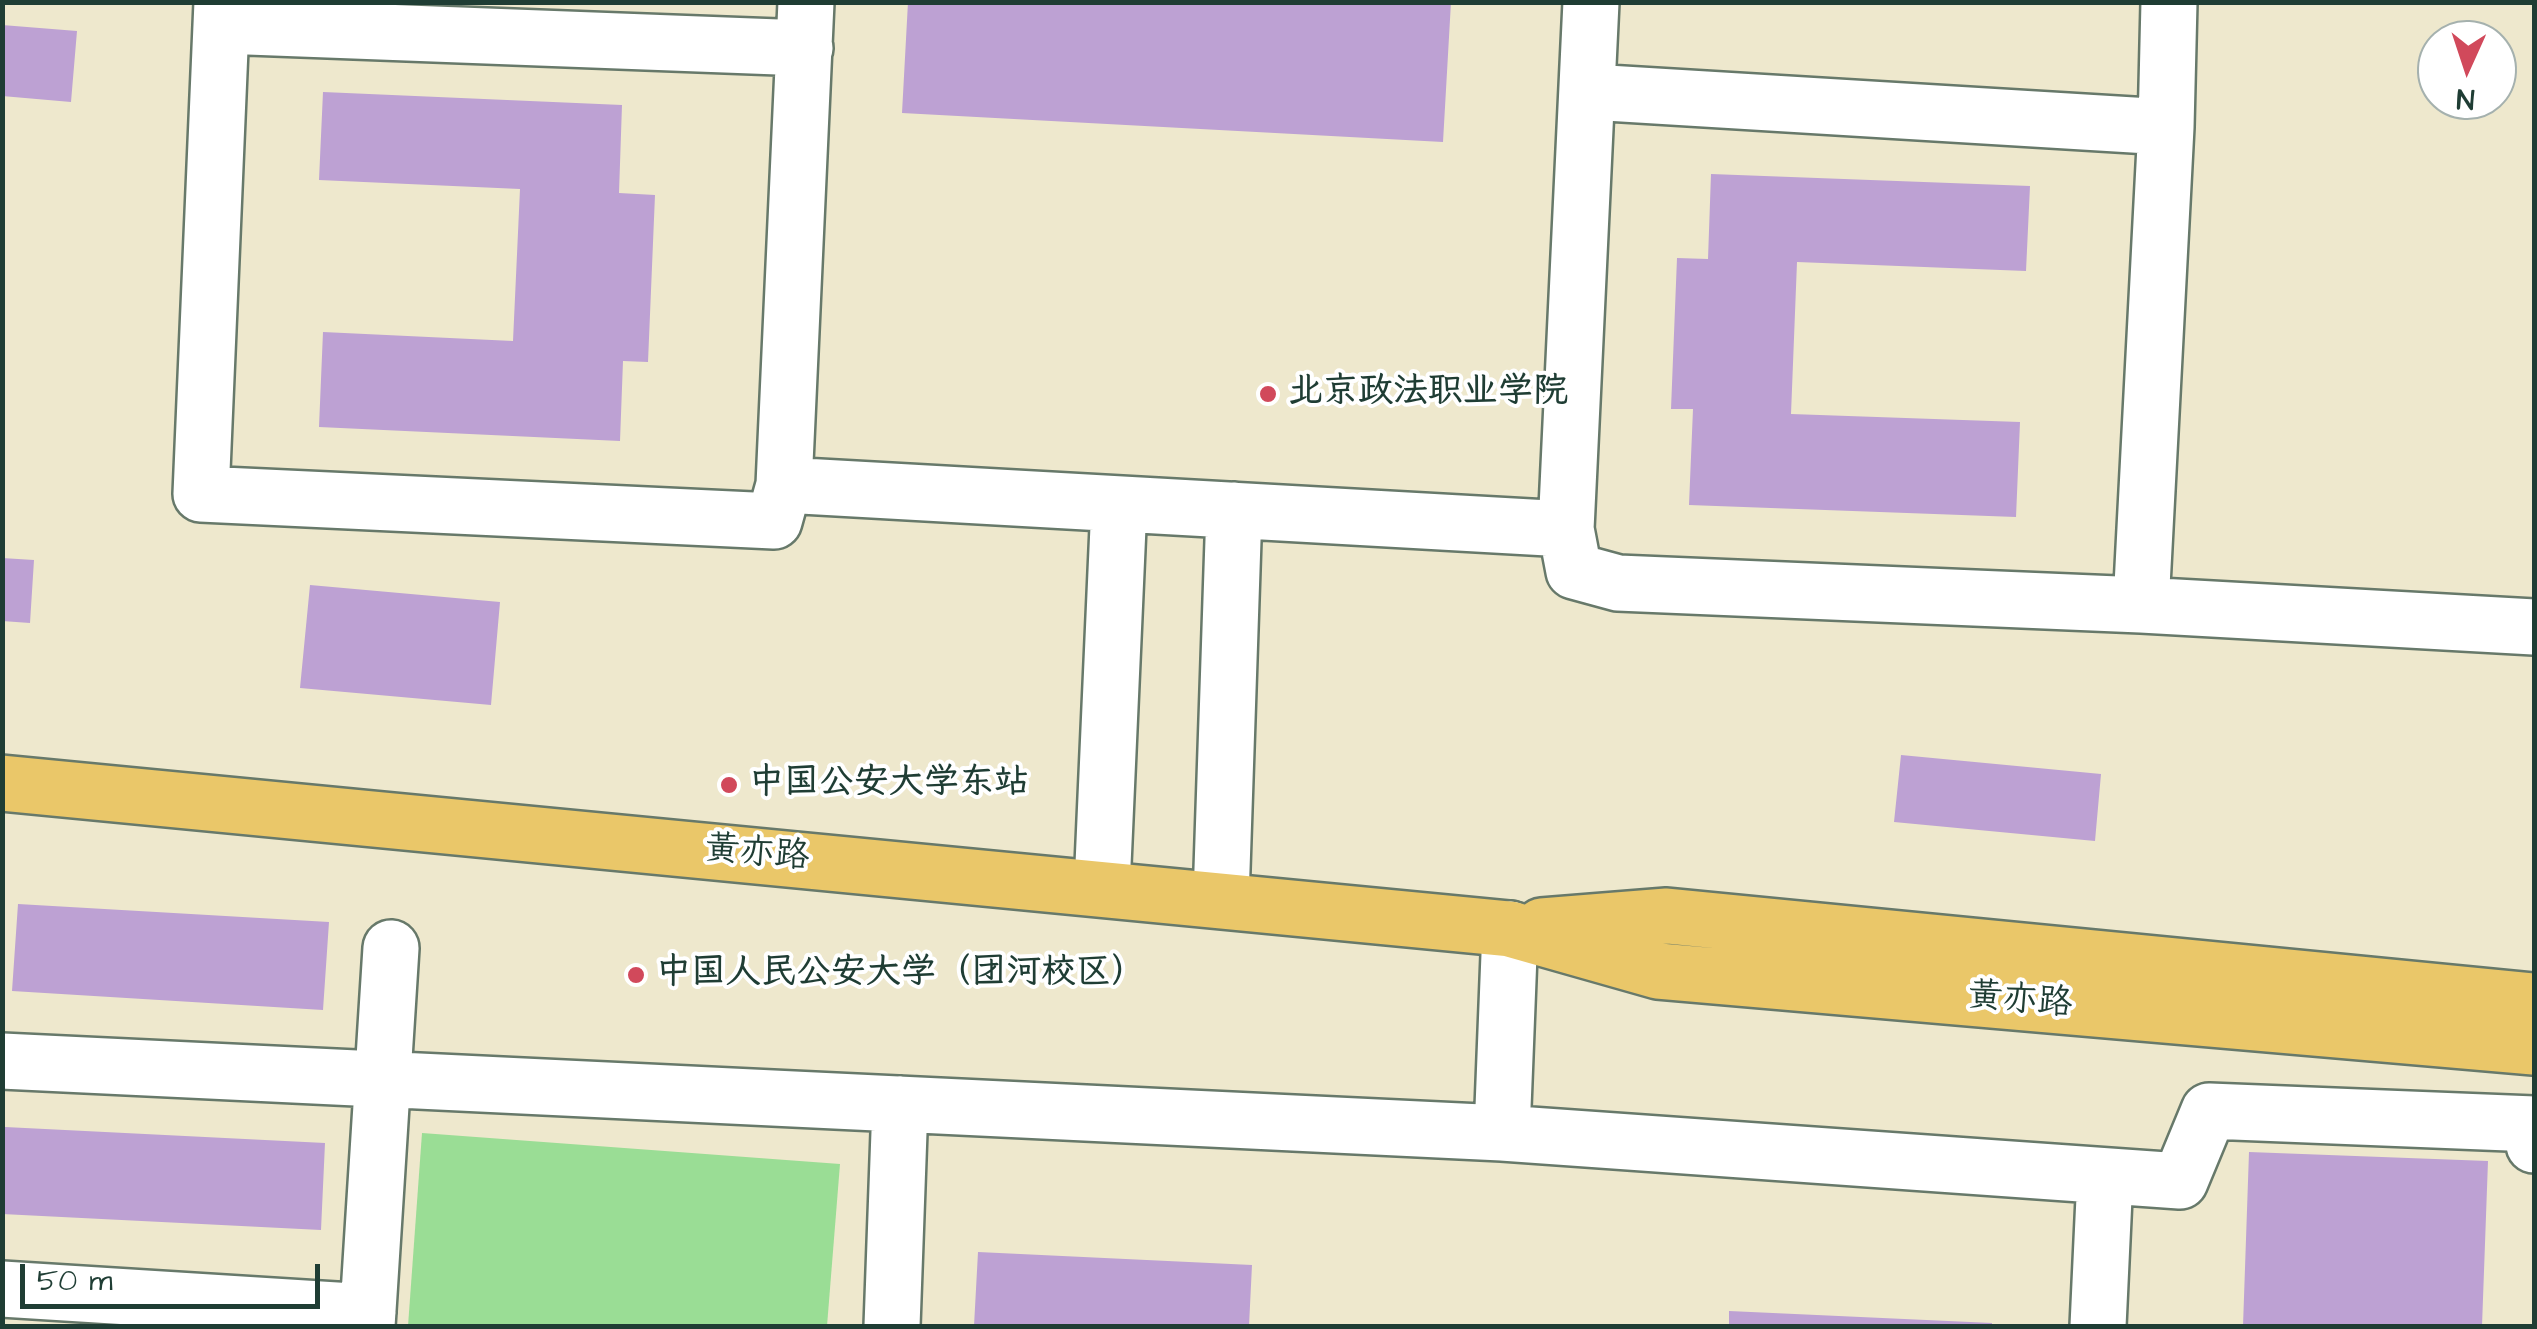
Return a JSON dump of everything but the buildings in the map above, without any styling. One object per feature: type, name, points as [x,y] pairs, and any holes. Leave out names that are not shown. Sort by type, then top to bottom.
[{"type":"main road","name":"黄亦路","points":[[2,783],[1510,928],[1666,916],[2534,1001]]},
{"type":"main road","name":"黄亦路","points":[[1510,928],[1658,971],[2534,1047]]},
{"type":"street","points":[[1592,2],[1566,530],[1574,571],[1618,583],[2534,626]]},
{"type":"street","points":[[2141,605],[2169,2]]},
{"type":"street","points":[[222,14],[806,25],[784,484],[774,521],[201,494],[222,14]]},
{"type":"street","points":[[1590,92],[2166,127]]},
{"type":"street","points":[[784,484],[1566,530]]},
{"type":"street","points":[[1102,887],[1119,504]]},
{"type":"street","points":[[1221,900],[1234,510]]},
{"type":"street","points":[[1502,1133],[1510,928]]},
{"type":"street","points":[[2,1289],[367,1319],[391,948]]},
{"type":"street","points":[[2,1061],[1502,1133],[2180,1181],[2209,1111],[2534,1124],[2534,1145]]},
{"type":"street","points":[[892,1326],[900,1104]]},
{"type":"street","points":[[2098,1326],[2105,1176]]},
{"type":"green space","points":[[422,1133],[840,1164],[827,1326],[408,1326]]},
{"type":"place","name":"北京政法职业学院","points":[[1268,394]]},
{"type":"place","name":"中国公安大学东站","points":[[729,785]]},
{"type":"place","name":"中国人民公安大学（团河校区）","points":[[636,975]]}]
